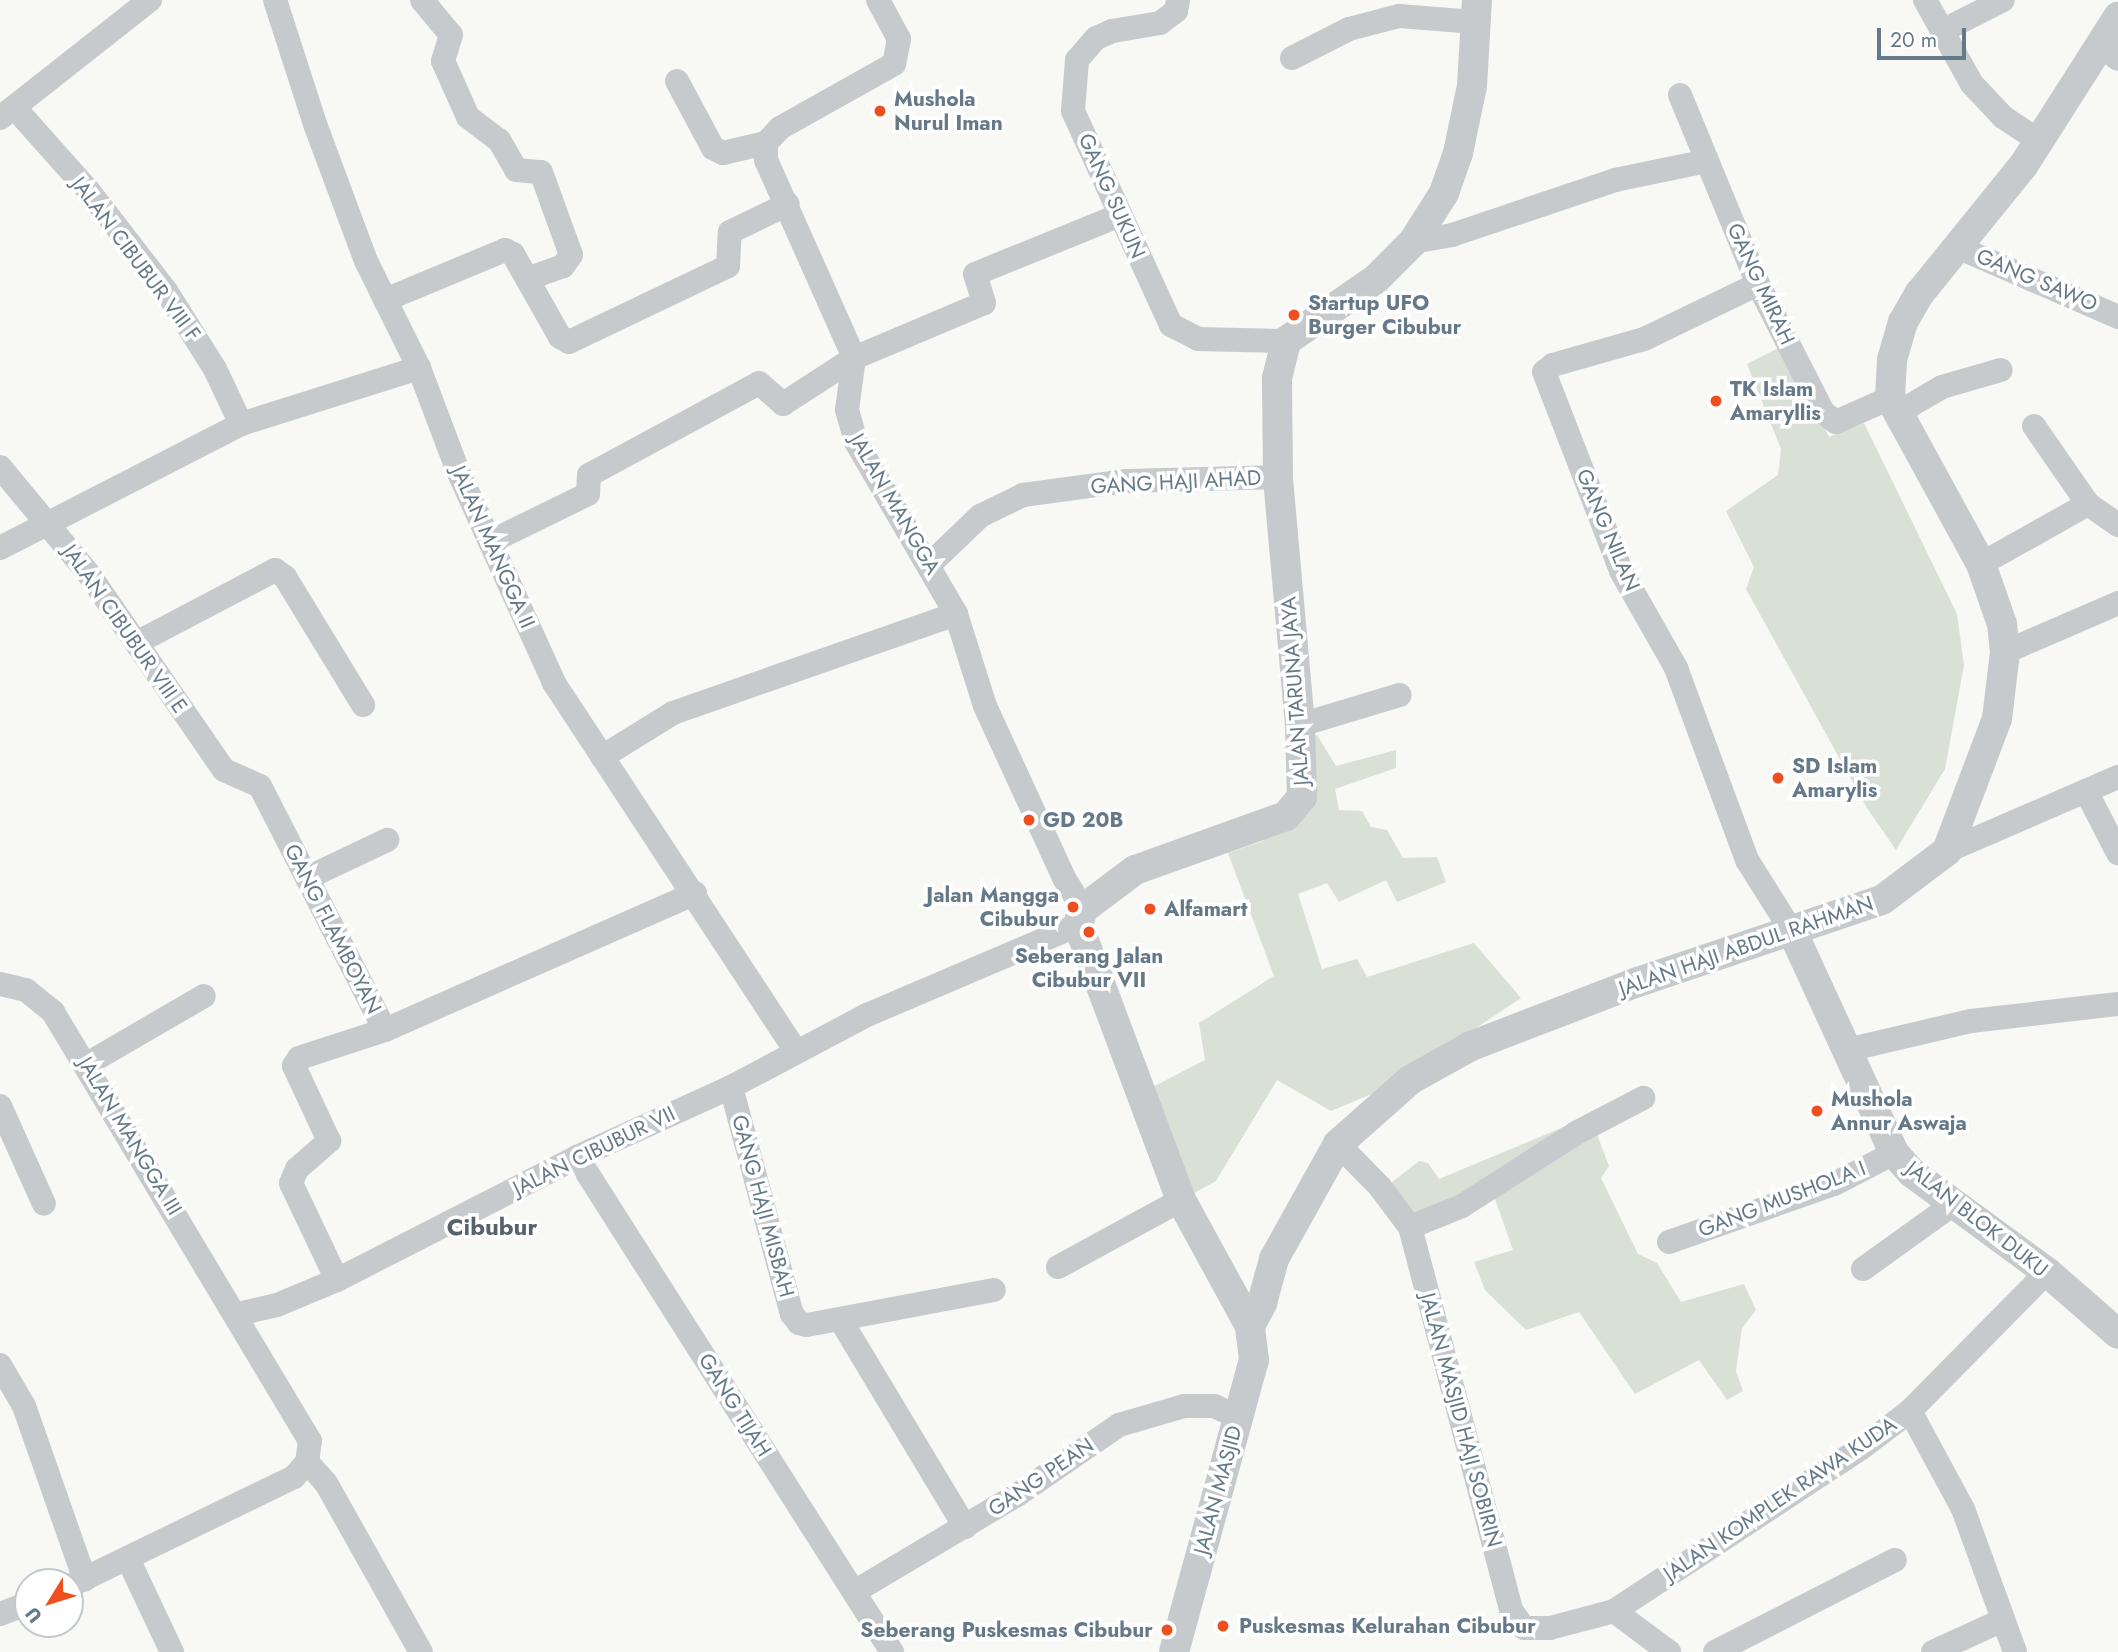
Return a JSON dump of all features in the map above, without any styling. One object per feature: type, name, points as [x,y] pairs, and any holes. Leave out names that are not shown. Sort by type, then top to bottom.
[{"type":"street","points":[[7,113],[150,0]]},
{"type":"street","name":"JALAN MANGGA II","points":[[275,0],[315,124],[386,300],[419,368],[490,542],[554,683],[695,892],[796,1051]]},
{"type":"street","points":[[422,0],[451,35],[443,61],[468,117],[499,139],[516,170],[541,172],[571,255],[563,266],[527,279]]},
{"type":"street","points":[[677,81],[713,148],[723,153],[766,142],[791,120],[883,74],[894,64],[899,39],[878,0]]},
{"type":"street","points":[[1925,0],[1972,84],[2003,117],[2039,141]]},
{"type":"street","points":[[1942,31],[2003,0]]},
{"type":"street","name":"GANG SUKUN","points":[[1177,5],[1160,23],[1112,30],[1096,38],[1077,60],[1073,111],[1171,325],[1180,334],[1198,339],[1286,341]]},
{"type":"street","points":[[1286,341],[1376,279],[1413,242],[1444,192],[1458,153],[1472,86],[1476,11],[1399,16],[1349,29],[1292,58]]},
{"type":"street","points":[[1947,851],[1997,719],[2005,652],[2001,624],[1981,564],[1893,406],[1892,360],[1903,323],[1955,246],[2109,51],[2118,17]]},
{"type":"street","name":"GANG MIRAH","points":[[1680,95],[1758,284],[1831,420],[1836,422],[1893,406]]},
{"type":"street","name":"JALAN CIBUBUR VIII F","points":[[7,113],[88,190],[166,291],[215,369],[241,424]]},
{"type":"street","points":[[766,142],[766,160],[788,204],[853,358]]},
{"type":"street","points":[[1413,242],[1452,235],[1615,180],[1707,161]]},
{"type":"street","points":[[386,300],[505,250],[513,254],[560,337],[569,342],[728,266],[730,232],[788,204]]},
{"type":"street","points":[[490,542],[588,494],[589,475],[759,383],[783,404],[853,358],[984,303],[975,274],[1120,215]]},
{"type":"street","name":"GANG SAWO","points":[[1955,246],[2118,317]]},
{"type":"street","name":"GANG NILAN","points":[[1758,284],[1644,339],[1553,365],[1544,372],[1621,571],[1681,679],[1747,860],[1793,933]]},
{"type":"street","name":"JALAN TARUNA JAYA","points":[[1081,917],[1135,870],[1286,816],[1302,796],[1300,725],[1278,477],[1277,378],[1286,341]]},
{"type":"street","name":"JALAN MANGGA","points":[[853,358],[847,393],[853,433],[866,463],[930,564],[956,614],[985,706],[1081,917]]},
{"type":"street","points":[[0,548],[47,520],[241,424],[419,368]]},
{"type":"street","points":[[1893,406],[1942,387],[2001,370]]},
{"type":"street","points":[[2034,426],[2088,504],[2118,525]]},
{"type":"street","name":"JALAN CIBUBUR VIII E","points":[[0,467],[47,520],[138,642],[224,770],[254,782]]},
{"type":"street","name":"GANG HAJI AHAD","points":[[930,564],[980,516],[1023,495],[1127,481],[1278,477]]},
{"type":"street","points":[[1981,564],[2088,504]]},
{"type":"street","points":[[138,642],[275,570],[285,577],[363,705]]},
{"type":"street","points":[[2005,652],[2118,603]]},
{"type":"street","points":[[602,757],[673,713],[956,614]]},
{"type":"street","points":[[1300,725],[1400,695]]},
{"type":"street","points":[[1947,851],[2118,778]]},
{"type":"street","name":"GANG FLAMBOYAN","points":[[254,782],[263,791],[385,1030],[299,1058],[294,1066],[330,1141],[297,1169],[291,1183],[337,1280]]},
{"type":"street","points":[[2086,791],[2118,853]]},
{"type":"street","points":[[307,878],[387,840]]},
{"type":"street","name":"JALAN HAJI ABDUL RAHMAN","points":[[1250,1326],[1262,1303],[1273,1259],[1338,1144],[1410,1080],[1443,1059],[1639,982],[1793,933],[1882,900],[1947,851]]},
{"type":"street","points":[[385,1030],[695,892]]},
{"type":"street","points":[[1081,917],[1181,1200],[1250,1326]]},
{"type":"street","name":"JALAN CIBUBUR VII","points":[[238,1314],[277,1305],[337,1280],[577,1157],[731,1087],[796,1051],[1081,917]]},
{"type":"street","name":"JALAN BLOK DUKU","points":[[1793,933],[1894,1153],[1912,1172],[2047,1272],[2118,1334]]},
{"type":"street","name":"JALAN MANGGA III","points":[[0,984],[39,998],[87,1064],[238,1314]]},
{"type":"street","points":[[87,1064],[204,996]]},
{"type":"street","points":[[1841,1037],[2118,1004]]},
{"type":"street","name":"GANG HAJI MISBAH","points":[[731,1087],[799,1323],[841,1319]]},
{"type":"street","points":[[1410,1227],[1462,1206],[1576,1133],[1643,1098]]},
{"type":"street","points":[[0,1107],[44,1204]]},
{"type":"street","name":"JALAN MASJID HAJI SOBIRIN","points":[[1338,1144],[1380,1186],[1410,1227],[1511,1610],[1524,1628],[1550,1628],[1614,1611]]},
{"type":"street","name":"GANG MUSHOLA I","points":[[1669,1242],[1834,1184],[1894,1153]]},
{"type":"street","name":"GANG TIJAH","points":[[577,1157],[892,1652]]},
{"type":"street","points":[[1058,1268],[1181,1200]]},
{"type":"street","points":[[1863,1269],[1955,1203]]},
{"type":"street","name":"JALAN KOMPLEK RAWA KUDA","points":[[1614,1611],[1910,1411],[2047,1272]]},
{"type":"street","points":[[965,1527],[841,1319],[994,1290]]},
{"type":"street","points":[[84,1580],[130,1561],[294,1477],[307,1462],[310,1441],[238,1314]]},
{"type":"street","name":"JALAN MASJID","points":[[1174,1652],[1254,1360],[1250,1326]]},
{"type":"street","points":[[0,1365],[24,1406],[73,1568]]},
{"type":"street","name":"GANG PEAN","points":[[854,1592],[965,1527],[1140,1416],[1184,1406],[1214,1406],[1238,1417]]},
{"type":"street","points":[[1910,1411],[1963,1509],[2015,1652]]},
{"type":"street","points":[[307,1462],[326,1483],[421,1652]]},
{"type":"street","points":[[1715,1652],[1895,1560]]},
{"type":"street","points":[[130,1561],[172,1652]]},
{"type":"street","points":[[1614,1611],[1669,1652]]},
{"type":"street","points":[[1933,1652],[2003,1620]]},
{"type":"shaded area","points":[[1786,344],[1829,437],[1864,423],[1957,614],[1964,665],[1945,769],[1896,850],[1867,808],[1746,589],[1754,567],[1726,511],[1778,475],[1781,449],[1747,364]]},
{"type":"shaded area","points":[[1317,735],[1336,766],[1396,750],[1396,768],[1335,789],[1339,810],[1362,811],[1371,827],[1387,830],[1403,858],[1437,857],[1446,882],[1397,902],[1386,880],[1339,902],[1327,883],[1298,894],[1322,969],[1357,959],[1367,977],[1474,943],[1521,998],[1386,1088],[1331,1111],[1277,1080],[1216,1181],[1187,1197],[1141,1093],[1205,1060],[1199,1023],[1274,976],[1228,853],[1263,841],[1291,820],[1301,737]]},
{"type":"shaded area","points":[[1590,1116],[1609,1166],[1601,1178],[1638,1254],[1657,1263],[1681,1302],[1744,1284],[1756,1310],[1742,1328],[1736,1371],[1743,1391],[1727,1400],[1699,1360],[1635,1394],[1579,1312],[1526,1330],[1485,1290],[1474,1262],[1513,1250],[1495,1199],[1411,1218],[1387,1186],[1419,1161],[1428,1163],[1439,1179]]},
{"type":"place","name":"Mushola Nurul Iman","points":[[880,111]]},
{"type":"place","name":"Startup UFO Burger Cibubur","points":[[1294,315]]},
{"type":"place","name":"TK Islam Amaryllis","points":[[1716,401]]},
{"type":"place","name":"SD Islam Amarylis","points":[[1778,778]]},
{"type":"place","name":"GD 20B","points":[[1029,820]]},
{"type":"place","name":"Jalan Mangga Cibubur","points":[[1073,907]]},
{"type":"place","name":"Alfamart","points":[[1150,909]]},
{"type":"place","name":"Seberang Jalan Cibubur VII","points":[[1089,932]]},
{"type":"place","name":"Mushola Annur Aswaja","points":[[1817,1111]]},
{"type":"place","name":"Puskesmas Kelurahan Cibubur","points":[[1223,1626]]},
{"type":"place","name":"Seberang Puskesmas Cibubur","points":[[1167,1630]]},
{"type":"district","name":"Cibubur","points":[[492,1227]]}]
